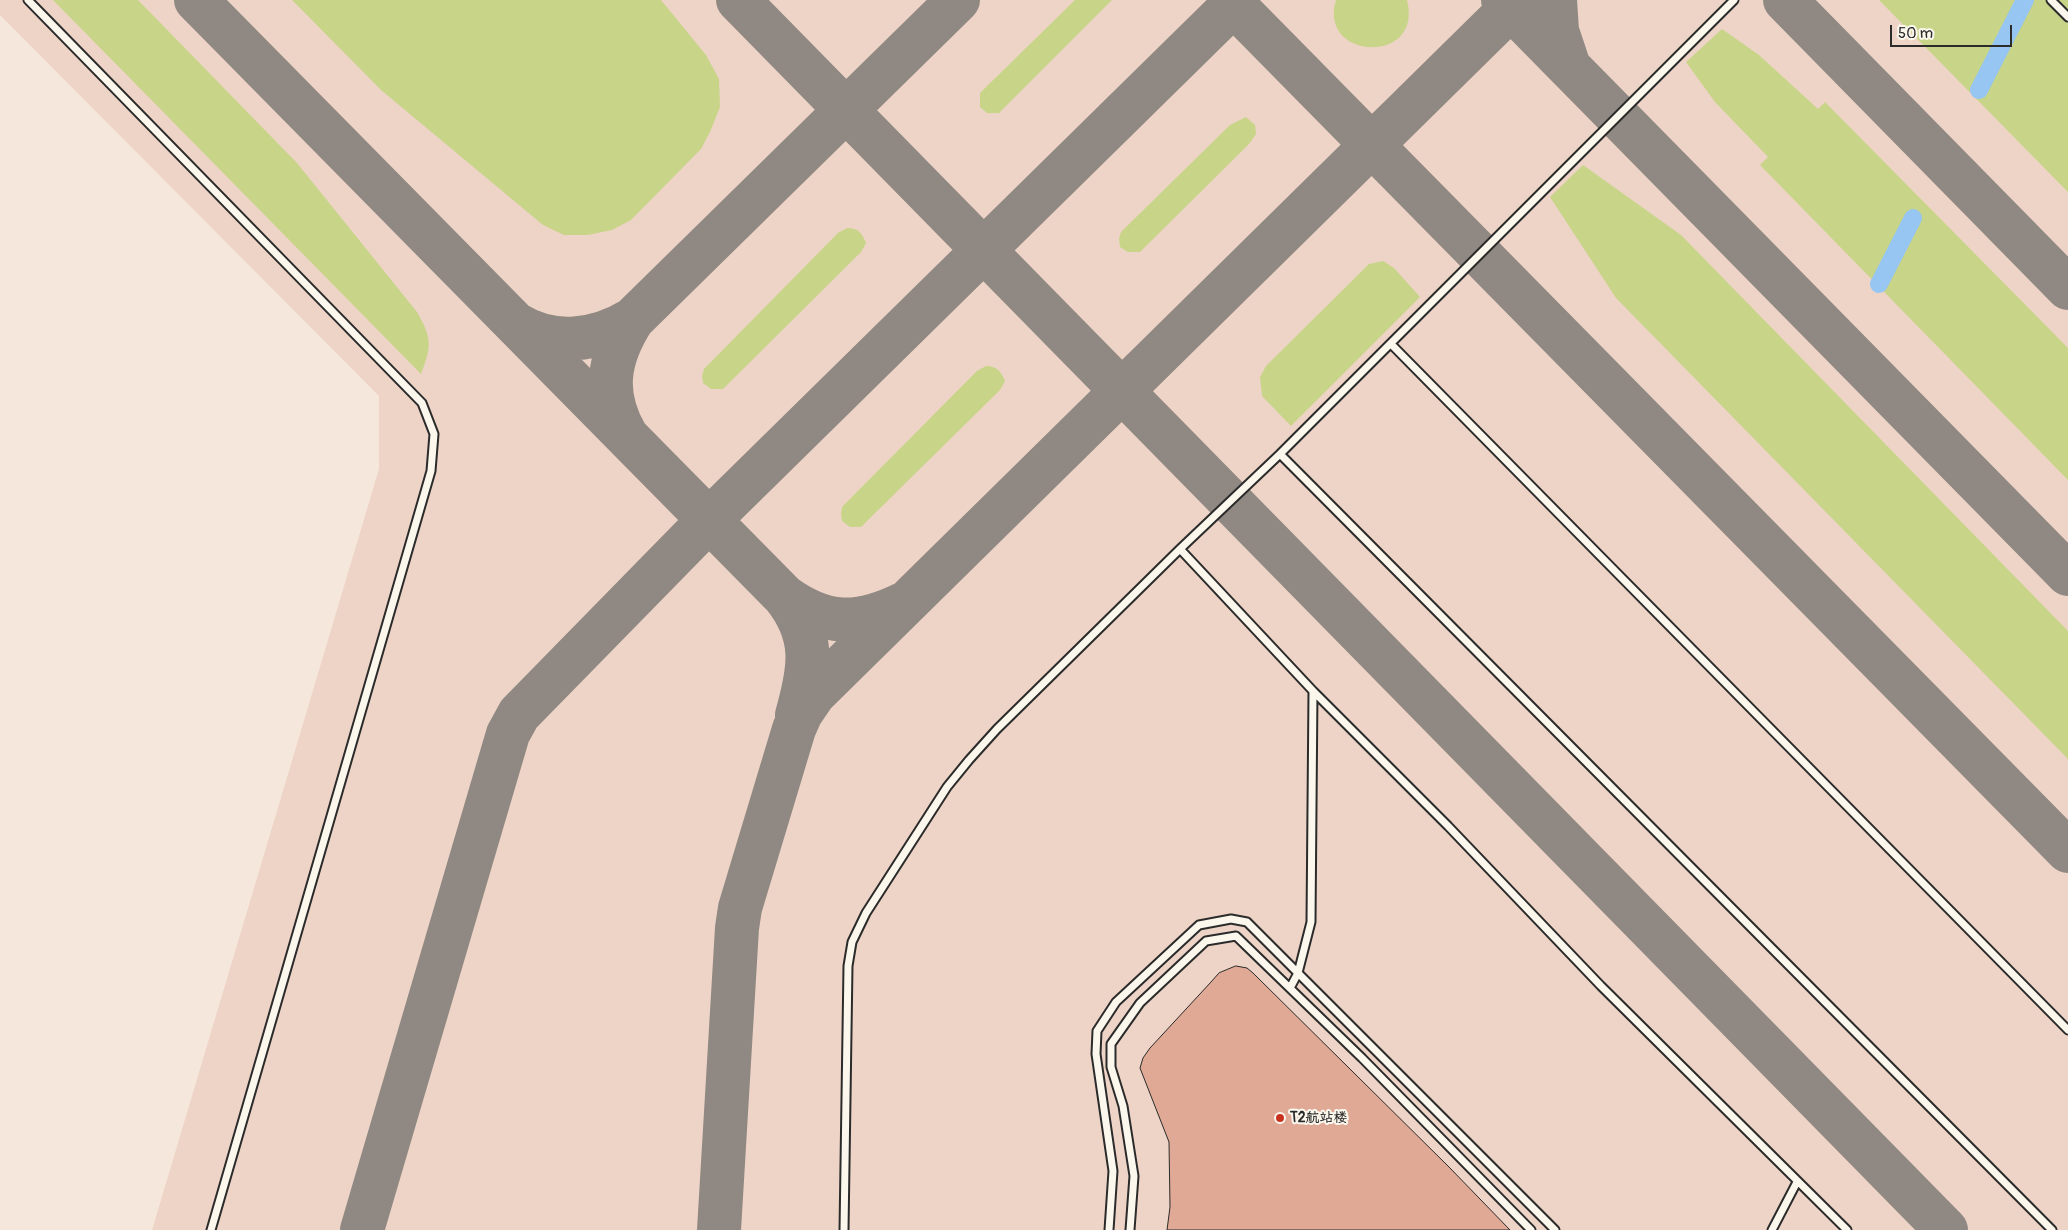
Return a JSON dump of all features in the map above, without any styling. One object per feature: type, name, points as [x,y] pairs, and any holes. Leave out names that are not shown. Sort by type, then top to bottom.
[{"type":"lane","points":[[28,0],[422,403],[434,434],[431,471],[211,1230]]},
{"type":"lane","points":[[844,1230],[848,966],[852,942],[858,926],[947,787],[968,760],[1004,722],[1180,549],[1280,454],[1734,0]]},
{"type":"lane","points":[[2051,0],[2068,17]]},
{"type":"lane","points":[[1391,344],[2068,1030]]},
{"type":"lane","points":[[1280,454],[2052,1230]]},
{"type":"lane","points":[[1180,549],[1313,690],[1448,826],[1601,986],[1846,1230]]},
{"type":"lane","points":[[1290,988],[1298,973],[1311,922],[1313,690]]},
{"type":"lane","points":[[1109,1230],[1114,1171],[1096,1054],[1097,1031],[1116,1002],[1199,925],[1231,919],[1247,922],[1555,1230]]},
{"type":"lane","points":[[1130,1230],[1134,1176],[1123,1106],[1110,1066],[1111,1044],[1140,1003],[1206,941],[1236,936],[1362,1058],[1531,1230]]},
{"type":"lane","points":[[1772,1230],[1797,1182]]},
{"type":"shaded area","points":[[0,0],[2068,0],[2068,1230],[152,1230],[379,469],[379,396],[0,15]]},
{"type":"green space","points":[[53,0],[138,0],[297,163],[417,312],[426,329],[429,342],[429,349],[421,374]]},
{"type":"green space","points":[[292,0],[661,0],[706,55],[719,79],[720,107],[701,149],[631,220],[612,230],[588,235],[564,235],[543,225],[381,90]]},
{"type":"green space","points":[[1075,0],[1112,0],[999,113],[987,113],[980,107],[980,93]]},
{"type":"green space","points":[[1336,0],[1407,0],[1408,21],[1400,36],[1387,45],[1371,47],[1355,44],[1341,35],[1334,20]]},
{"type":"green space","points":[[1879,0],[2068,0],[2068,192]]},
{"type":"green space","points":[[1722,29],[1759,55],[1818,109],[1825,102],[2068,348],[2068,480],[1760,165],[1768,157],[1715,102],[1686,62]]},
{"type":"green space","points":[[1246,117],[1255,125],[1256,134],[1249,144],[1140,252],[1128,252],[1120,247],[1119,239],[1121,232],[1230,125]]},
{"type":"green space","points":[[1583,165],[1681,235],[2068,631],[2068,759],[1616,298],[1550,197]]},
{"type":"green space","points":[[847,228],[857,230],[863,236],[866,243],[861,252],[723,389],[711,389],[703,383],[704,369],[838,233]]},
{"type":"green space","points":[[1383,261],[1394,268],[1420,297],[1291,426],[1262,396],[1260,377],[1266,366],[1369,264]]},
{"type":"green space","points":[[986,366],[995,368],[1002,374],[1005,381],[1000,390],[861,527],[850,527],[842,521],[842,507],[977,371]]},
{"type":"building","name":"T2航站楼","points":[[1236,966],[1247,968],[1253,973],[1510,1230],[1167,1230],[1170,1207],[1169,1142],[1140,1068],[1143,1058],[1150,1048],[1219,973]]},
{"type":"waterway","points":[[1979,90],[2025,0]]},
{"type":"waterway","points":[[1879,284],[1913,218]]},
{"type":"taxiway","points":[[196,0],[784,596],[814,613],[842,620],[871,616],[903,604]]},
{"type":"taxiway","points":[[738,0],[1946,1230]]},
{"type":"taxiway","points":[[633,319],[958,0]]},
{"type":"taxiway","points":[[1229,0],[2068,851]]},
{"type":"taxiway","points":[[362,1230],[508,734],[519,714],[709,520],[1238,0]]},
{"type":"taxiway","points":[[1503,0],[2068,574]]},
{"type":"taxiway","points":[[719,1230],[737,928],[740,908],[794,729],[801,713],[814,694],[1519,0]]},
{"type":"taxiway","points":[[1555,0],[1557,31],[1569,67]]},
{"type":"taxiway","points":[[1785,0],[2068,288]]},
{"type":"taxiway","points":[[516,324],[545,336],[575,338],[605,332],[633,319],[618,348],[611,376],[613,405],[626,435]]},
{"type":"taxiway","points":[[784,596],[794,611],[806,639],[807,668],[797,715]]},
{"type":"place","name":"T2航站楼","points":[[1280,1118]]}]
